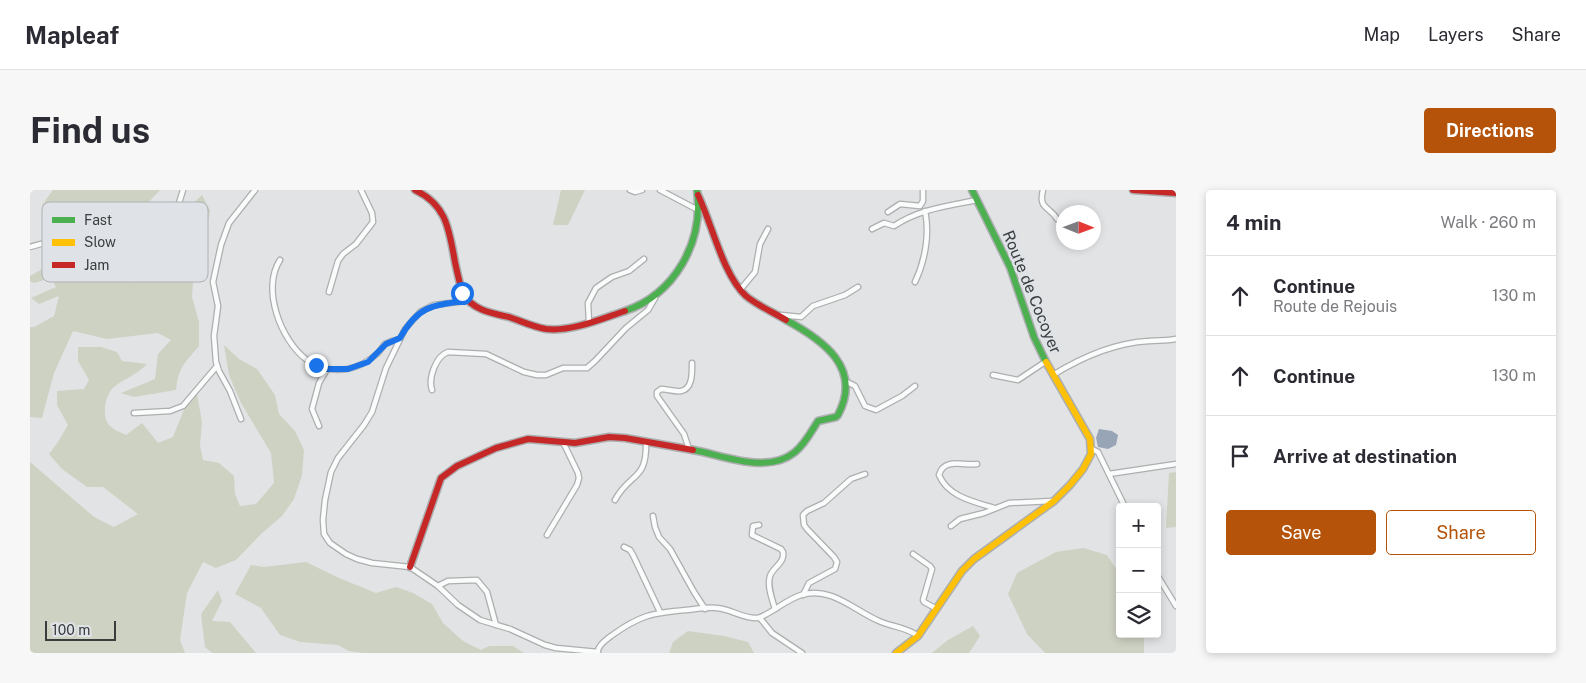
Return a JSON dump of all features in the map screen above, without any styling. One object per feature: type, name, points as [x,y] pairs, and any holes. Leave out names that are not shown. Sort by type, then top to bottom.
[{"type":"street","points":[[179,202],[183,190]]},
{"type":"street","points":[[241,418],[217,366],[214,336],[218,306],[212,282],[221,245],[229,223],[255,190]]},
{"type":"street","points":[[329,292],[338,261],[342,254],[356,244],[373,222],[372,213],[361,190]]},
{"type":"street","points":[[418,190],[431,199],[445,216],[462,293],[466,301],[475,307],[546,328],[558,328],[616,316],[637,308],[656,297],[671,283],[682,266],[692,240],[698,210],[698,193]]},
{"type":"street","points":[[630,190],[635,192],[642,190]]},
{"type":"street","points":[[660,190],[698,210]]},
{"type":"street","points":[[888,212],[900,204],[920,206],[923,201],[923,190]]},
{"type":"street","name":"Route de Cocoyer","points":[[972,190],[1010,267],[1034,337],[1045,362],[1090,439],[1092,449],[1098,452],[1123,503]]},
{"type":"street","points":[[1043,190],[1042,204],[1056,218]]},
{"type":"street","points":[[1133,190],[1176,193]]},
{"type":"street","points":[[410,567],[439,483],[449,470],[476,456],[521,440],[574,443],[608,437],[646,441],[689,449],[737,461],[770,463],[783,460],[802,446],[818,422],[836,417],[846,393],[846,382],[842,367],[830,350],[817,340],[777,314],[755,303],[740,290],[727,265],[698,193]]},
{"type":"street","points":[[872,229],[884,223],[894,226],[902,220],[925,211],[977,200]]},
{"type":"street","points":[[915,282],[924,259],[925,211]]},
{"type":"street","points":[[740,290],[755,272],[760,244],[768,229]]},
{"type":"street","points":[[589,322],[588,304],[596,288],[612,277],[629,271],[644,259]]},
{"type":"street","points":[[280,260],[275,269],[273,289],[278,322],[304,358],[327,369],[348,369],[368,362],[386,344],[400,338]]},
{"type":"street","points":[[777,314],[801,317],[813,306],[845,295],[858,287]]},
{"type":"street","points":[[432,390],[430,384],[432,373],[442,354],[448,352],[486,354],[524,372],[537,375],[546,375],[563,368],[587,368],[596,361],[626,328],[648,310],[656,297]]},
{"type":"street","points":[[466,301],[434,305],[420,312],[408,325],[400,338],[386,368],[372,412],[338,458],[331,472],[322,520],[324,534],[330,543],[346,554],[372,563],[397,564],[410,567],[438,586],[469,614],[480,620],[510,628],[545,645],[556,648],[598,652],[601,644],[630,623],[650,614],[721,608],[751,618],[760,618],[775,608],[803,595],[817,593],[832,595],[879,621],[902,627],[918,636]]},
{"type":"street","points":[[1053,375],[1078,360],[1116,347],[1148,341],[1176,339]]},
{"type":"street","points":[[993,375],[1018,380],[1045,362]]},
{"type":"street","points":[[689,449],[684,434],[656,396],[660,389],[685,390],[692,376],[692,363]]},
{"type":"street","points":[[134,413],[170,411],[183,406],[217,366]]},
{"type":"street","points":[[319,426],[312,409],[319,383],[327,369]]},
{"type":"street","points":[[846,382],[855,386],[865,406],[876,410],[902,396],[915,386]]},
{"type":"street","points":[[615,500],[624,486],[643,469],[646,441]]},
{"type":"street","points":[[547,535],[577,485],[579,478],[563,442]]},
{"type":"street","points":[[896,653],[918,636],[962,571],[977,555],[1053,501],[1085,467],[1092,449]]},
{"type":"street","points":[[977,464],[970,465],[958,462],[945,466],[942,468],[939,476],[954,492],[966,499],[994,508]]},
{"type":"street","points":[[1109,474],[1176,464]]},
{"type":"street","points":[[803,595],[808,583],[835,569],[837,562],[807,529],[803,515],[824,503],[851,480],[865,474]]},
{"type":"street","points":[[951,526],[960,519],[1009,504],[1053,501]]},
{"type":"street","points":[[653,516],[659,537],[670,549],[705,608]]},
{"type":"street","points":[[759,525],[752,526],[752,535],[781,549],[783,552],[782,560],[769,578],[775,608]]},
{"type":"street","points":[[624,547],[630,550],[633,555],[660,612]]},
{"type":"street","points":[[913,554],[932,569],[923,600],[937,609]]},
{"type":"street","points":[[438,586],[448,581],[477,580],[487,592],[496,625]]},
{"type":"street","points":[[1161,582],[1176,606]]},
{"type":"street","points":[[760,618],[772,633],[802,653]]},
{"type":"green space","points":[[53,190],[160,190],[149,202],[44,202]]},
{"type":"green space","points":[[561,190],[585,190],[568,225],[553,225]]},
{"type":"green space","points":[[202,195],[206,202],[194,202]]},
{"type":"green space","points":[[42,269],[42,281],[34,283],[30,281],[30,276]]},
{"type":"green space","points":[[53,282],[193,282],[192,297],[199,322],[199,346],[183,366],[176,390],[134,397],[121,393],[155,379],[158,354],[171,340],[158,333],[107,339],[73,331],[54,373],[42,418],[30,417],[30,327],[34,327],[54,316],[59,296],[39,304],[31,298],[56,287]]},
{"type":"green space","points":[[224,345],[239,359],[257,369],[275,395],[279,414],[295,431],[304,450],[302,475],[294,499],[282,516],[261,534],[236,560],[216,568],[203,562],[187,593],[180,640],[185,653],[30,653],[30,462],[94,517],[114,527],[138,514],[103,487],[87,487],[62,469],[49,454],[68,425],[57,405],[57,391],[84,389],[89,380],[78,361],[78,347],[101,347],[117,352],[122,361],[147,364],[115,386],[107,398],[105,413],[108,424],[126,435],[142,423],[158,443],[173,437],[185,407],[197,394],[202,422],[200,446],[203,460],[219,463],[234,476],[235,494],[240,506],[256,504],[274,483],[271,453],[241,403],[229,375]]},
{"type":"green space","points":[[1176,472],[1176,527],[1166,528],[1169,473]]},
{"type":"green space","points":[[1083,548],[1107,555],[1116,569],[1116,638],[1144,638],[1144,653],[1045,653],[1027,634],[1008,594],[1017,573],[1056,552]]},
{"type":"green space","points":[[306,562],[376,593],[396,587],[413,593],[432,604],[443,623],[463,641],[481,650],[489,646],[513,646],[524,653],[363,653],[349,651],[338,645],[300,642],[280,635],[261,608],[235,594],[251,565],[264,567]]},
{"type":"green space","points":[[218,590],[222,601],[212,621],[230,622],[256,653],[212,653],[205,647],[201,614]]},
{"type":"green space","points":[[973,626],[980,636],[969,653],[932,653],[948,640]]},
{"type":"green space","points":[[688,631],[724,636],[748,642],[754,653],[669,653],[673,642]]},
{"type":"water","points":[[1099,429],[1112,431],[1118,435],[1116,445],[1108,449],[1098,447],[1096,438]]},
{"type":"traffic: fast","points":[[625,311],[643,303],[658,292],[672,279],[682,264],[696,228],[697,190]]},
{"type":"traffic: fast","points":[[972,190],[1010,267],[1034,337],[1046,362]]},
{"type":"traffic: fast","points":[[693,450],[745,462],[758,463],[784,459],[799,449],[818,421],[838,415],[844,398],[846,383],[835,357],[825,346],[786,320]]},
{"type":"traffic: slow","points":[[896,653],[918,636],[962,571],[974,559],[1054,501],[1083,469],[1091,454],[1090,439],[1046,362]]},
{"type":"traffic: jam","points":[[415,190],[434,203],[445,220],[451,239],[462,293],[466,299],[477,307],[546,329],[566,329],[625,311]]},
{"type":"traffic: jam","points":[[1133,190],[1176,193]]},
{"type":"traffic: jam","points":[[698,195],[724,262],[738,287],[751,300],[786,320]]},
{"type":"traffic: jam","points":[[410,567],[441,478],[457,466],[496,448],[528,439],[575,443],[609,437],[693,450]]},
{"type":"route","points":[[316,365],[327,369],[348,369],[368,362],[386,344],[400,338],[405,329],[420,312],[434,305],[466,301],[462,293]]}]
